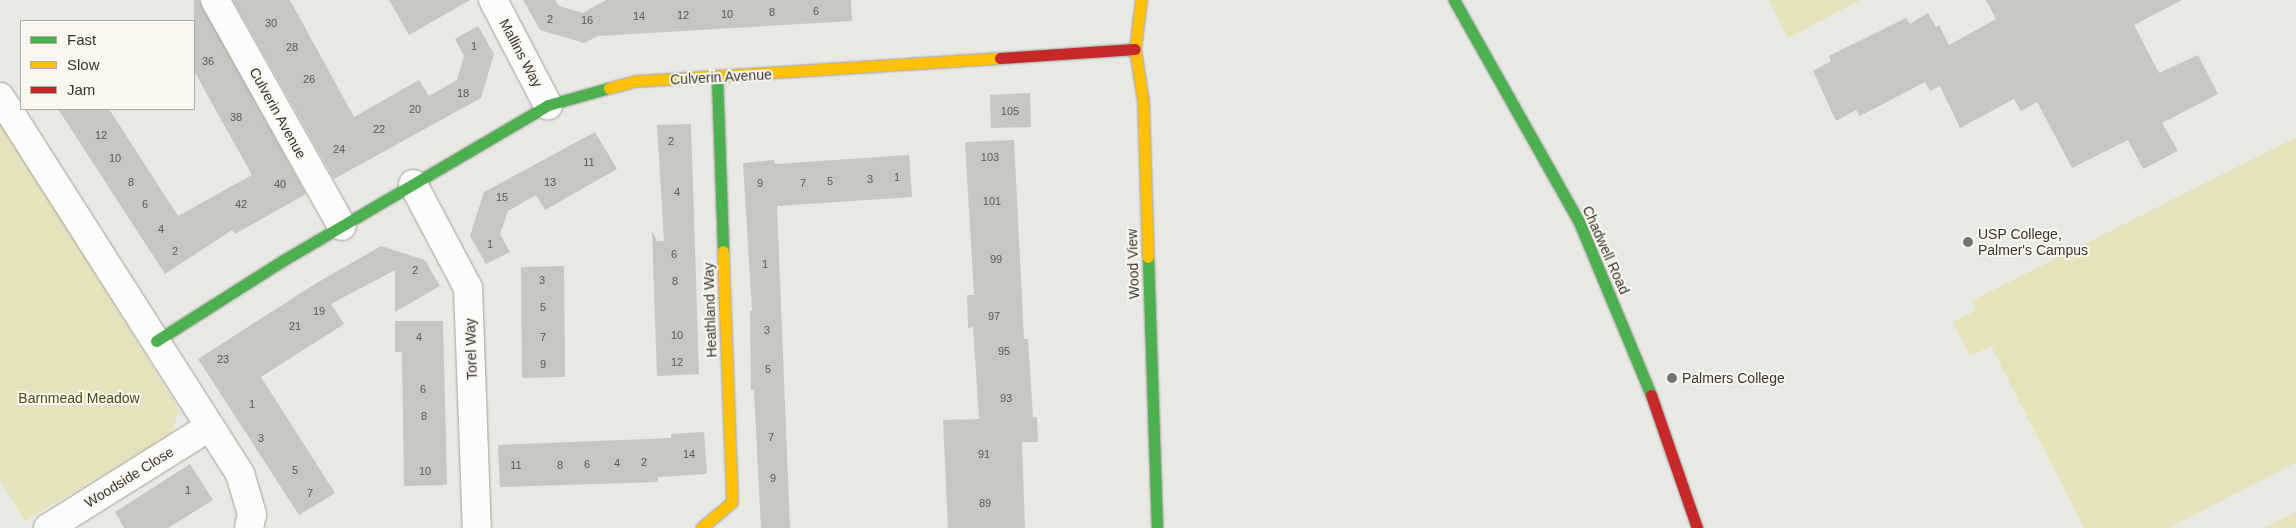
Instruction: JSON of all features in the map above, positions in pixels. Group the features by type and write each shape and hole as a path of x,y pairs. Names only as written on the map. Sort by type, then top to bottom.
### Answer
{"street":[{"name":"Culverin Avenue","path":"215,0 342,226"},
{"name":"Mallins Way","path":"493,0 548,106"},
{"name":"Wood View","path":"1141,0 1135,49 1143,101 1157,528"},
{"name":"Chadwell Road","path":"1454,0 1579,222 1652,396 1697,528"},
{"name":"Culverin Avenue","path":"156,341 342,226 548,106 636,82 1135,49"},
{"name":"Heathland Way","path":"701,528 732,502 717,78"},
{"path":"0,98 240,474 252,514 249,528"},
{"name":"Torel Way","path":"413,184 468,288 477,528"},
{"name":"Woodside Close","path":"48,528 209,426"}],"green space":[{"path":"1769,0 1861,0 1788,38"},
{"name":"Barnmead Meadow","path":"0,119 179,409 172,434 25,521 0,481"},
{"path":"2296,137 2296,463 2168,528 2084,528 1991,346 1970,356 1952,322 1977,310 1972,301"},
{"path":"2296,512 2296,528 2262,528"}],"building":[{"path":"194,0 199,0 306,194 235,234 232,230 165,274 59,110 110,110 178,216 252,175 195,73"},
{"path":"233,0 290,0 354,117 419,80 429,96 457,80 464,56 455,39 478,26 494,54 481,98 334,179"},
{"path":"389,0 470,0 409,35"},
{"path":"523,0 555,0 559,6 583,13 606,0 851,0 852,21 598,36 584,43 540,30"},
{"path":"1986,0 2182,0 2134,25 2159,73 2198,55 2218,94 2162,123 2178,151 2143,169 2128,140 2072,168 2037,102 2021,111 2014,99 1960,128 1940,86 1930,91 1925,82 1860,116 1856,110 1836,121 1813,71 1831,61 1829,56 1906,18 1910,24 1928,13 1936,27 1939,25 1949,45 1996,19"},
{"path":"1030,93 1031,127 991,128 990,95"},
{"path":"691,124 699,374 657,376 652,231 657,241 664,241 657,125"},
{"path":"595,132 617,169 545,210 536,195 508,211 500,234 510,252 486,264 470,236 484,192"},
{"path":"1014,140 1024,339 1028,339 1033,417 1037,417 1038,442 1022,442 1025,528 948,528 943,420 979,419 973,327 968,328 967,295 974,295 965,142"},
{"path":"909,155 912,197 777,206 790,528 761,528 754,390 751,390 750,311 752,311 743,163 774,160 775,164"},
{"path":"381,246 425,260 440,286 395,312 395,270 331,304 344,324 261,377 335,493 299,515 198,359 315,284"},
{"path":"564,266 565,377 522,378 521,267"},
{"path":"395,321 443,321 447,485 404,486 402,352 395,352"},
{"path":"704,432 707,474 658,477 658,482 500,487 498,445 671,438 671,434"},
{"path":"190,464 213,500 168,528 124,528 115,512"}],"traffic: fast":[{"path":"1454,0 1579,222 1651,395"},
{"path":"717,77 723,251"},
{"path":"156,341 282,261 548,105 609,88"},
{"path":"1148,257 1157,528"}],"traffic: slow":[{"path":"1141,0 1135,49 1143,101 1148,257"},
{"path":"609,88 636,81 1000,58"},
{"path":"701,528 732,502 723,251"}],"traffic: jam":[{"path":"1000,58 1135,49"},
{"path":"1651,395 1697,528"}],"place":[{"name":"USP College, Palmer's Campus","path":"1968,242"},
{"name":"Palmers College","path":"1672,378"}]}
